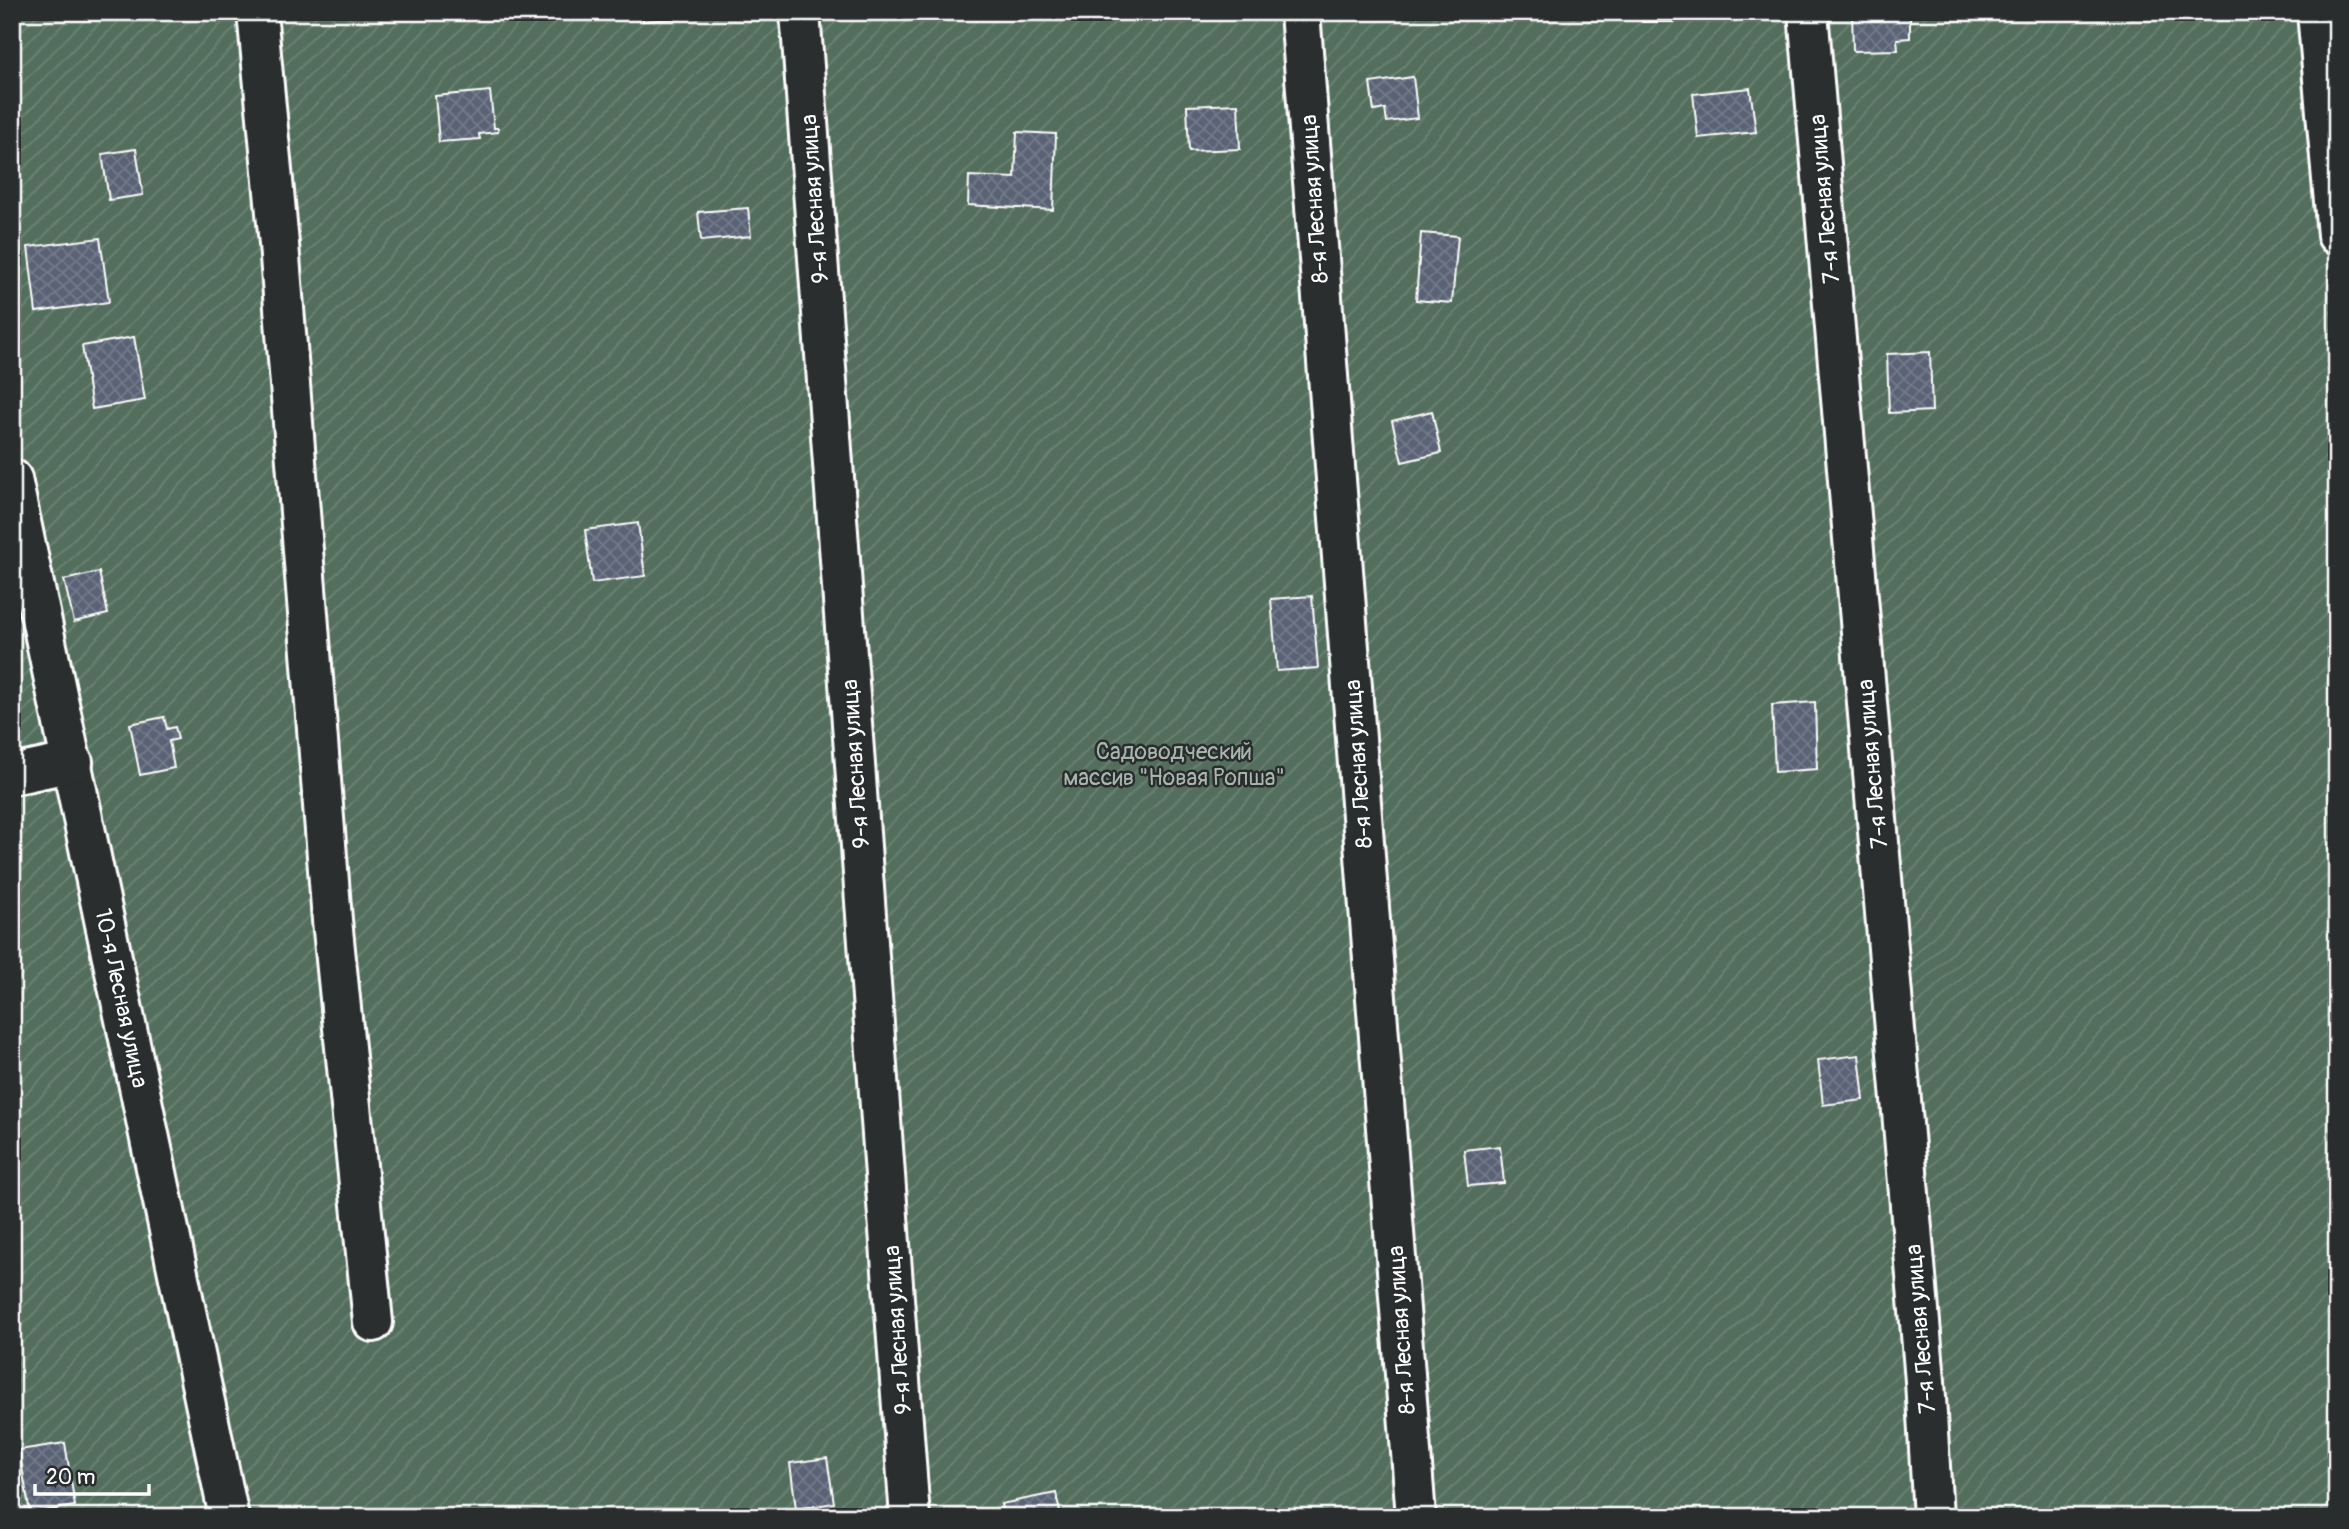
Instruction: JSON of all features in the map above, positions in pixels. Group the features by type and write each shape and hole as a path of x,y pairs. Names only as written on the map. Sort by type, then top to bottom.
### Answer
{"street":[{"path":"257,12 279,244 332,920 373,1322"},
{"name":"9-я Лесная улица","path":"800,12 910,1517"},
{"name":"8-я Лесная улица","path":"1300,12 1416,1517"},
{"name":"7-я Лесная улица","path":"1808,12 1923,1367 1933,1517"},
{"path":"2317,12 2337,235"},
{"name":"10-я Лесная улица","path":"12,479 229,1517"},
{"path":"12,775 73,762"}],"green space":[{"name":"Садоводческий массив \"Новая Ропша\"","path":"12,12 2337,12 2337,1517 12,1517"}],"building":[{"path":"643,12 688,12 689,18 643,21"},
{"path":"1642,12 1674,12 1674,22 1642,22"},
{"path":"1852,12 1910,12 1910,38 1897,39 1898,50 1853,51"},
{"path":"1413,77 1418,118 1387,122 1385,109 1374,111 1370,83"},
{"path":"1750,88 1756,132 1698,138 1693,94"},
{"path":"490,91 494,128 498,128 498,132 479,134 480,139 439,142 435,96"},
{"path":"1238,104 1240,149 1189,151 1187,106"},
{"path":"1017,132 1056,134 1053,210 968,205 969,176 1015,178"},
{"path":"136,149 143,195 109,200 102,154"},
{"path":"748,208 751,236 701,241 698,212"},
{"path":"1421,233 1458,236 1452,303 1416,300"},
{"path":"100,238 109,302 36,312 28,247"},
{"path":"134,337 145,400 92,409 82,346"},
{"path":"1930,352 1932,411 1889,413 1887,354"},
{"path":"1432,411 1441,453 1402,462 1392,421"},
{"path":"638,523 645,576 592,583 585,530"},
{"path":"99,572 108,614 74,622 64,580"},
{"path":"1312,596 1318,668 1277,671 1271,599"},
{"path":"1815,702 1817,769 1775,772 1772,705"},
{"path":"164,717 167,729 175,727 178,739 169,741 174,768 140,775 130,724"},
{"path":"1859,1055 1864,1100 1823,1105 1818,1060"},
{"path":"1500,1146 1504,1183 1468,1186 1464,1150"},
{"path":"65,1443 75,1506 30,1513 19,1450"},
{"path":"827,1458 834,1503 796,1509 790,1463"},
{"path":"1056,1493 1061,1517 1003,1517 1001,1504"}]}
